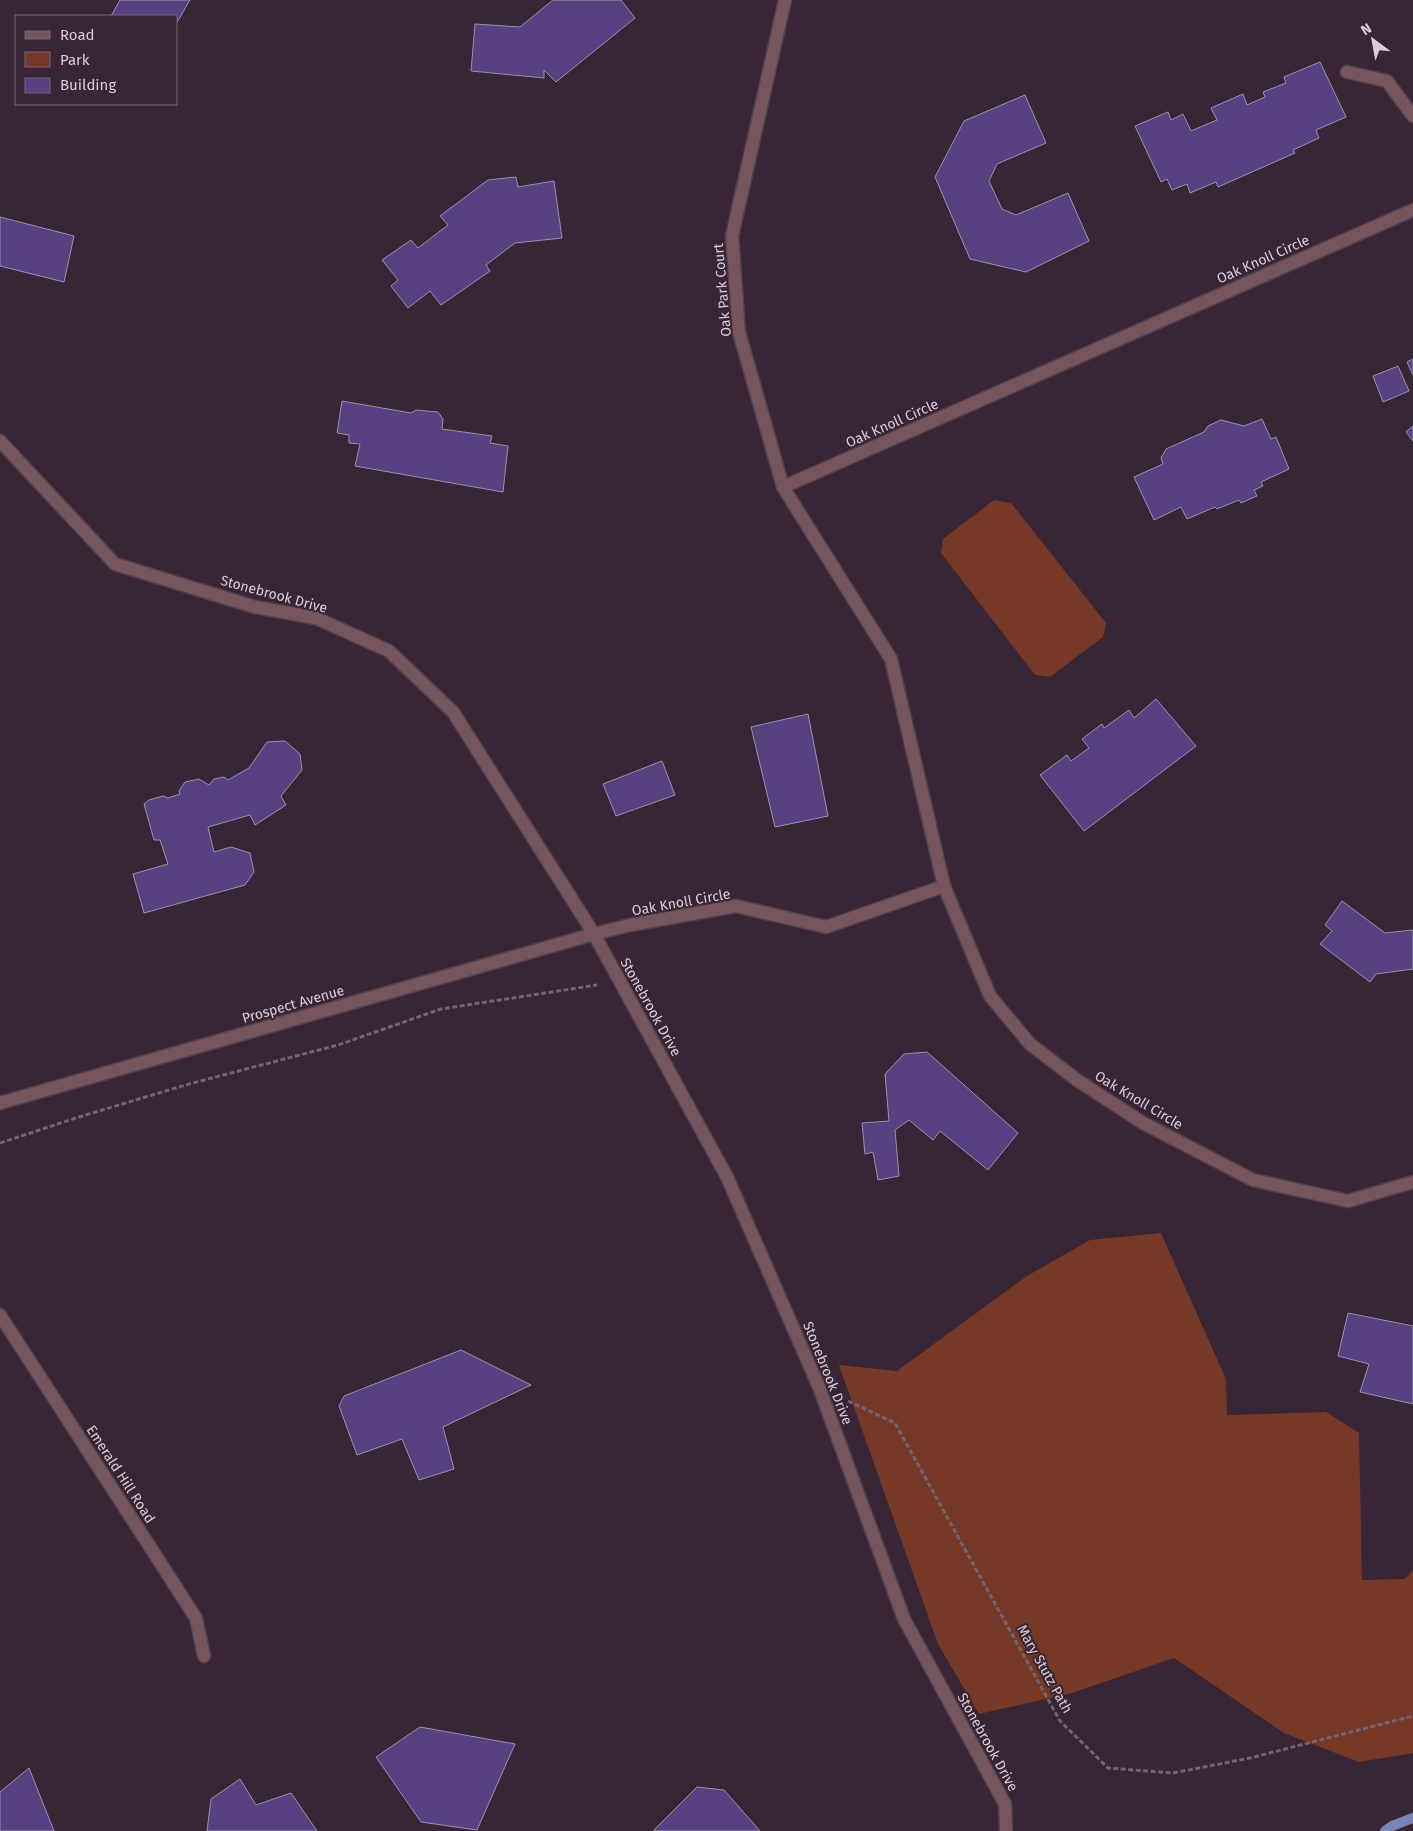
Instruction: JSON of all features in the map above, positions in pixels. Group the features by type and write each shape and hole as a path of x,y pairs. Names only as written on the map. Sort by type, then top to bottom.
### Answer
{"street":[{"name":"Oak Park Court","path":"783,487 739,332 732,236 784,0"},
{"path":"1347,72 1387,82 1413,116"},
{"name":"Oak Knoll Circle","path":"1413,210 783,487 891,659 944,886 990,996 1030,1044 1077,1080 1143,1123 1253,1180 1348,1201 1413,1182"},
{"name":"Stonebrook Drive","path":"0,441 115,564 255,607 316,618 389,651 453,712 594,934 726,1177 819,1387 904,1620 1005,1804 1006,1831"},
{"name":"Oak Knoll Circle","path":"594,934 630,925 736,906 826,927 944,886"},
{"name":"Prospect Avenue","path":"0,1102 594,934"},
{"name":"Emerald Hill Road","path":"0,1315 196,1618 204,1656"}],"path":[{"path":"0,1143 79,1116 189,1084 338,1045 441,1009 620,982"},
{"name":"Mary Stutz Path","path":"819,1387 895,1424 1060,1721 1108,1768 1173,1773 1250,1758 1413,1716"}],"green space":[{"path":"994,500 1011,503 1106,623 1103,637 1050,677 1035,675 941,553 943,539"},
{"path":"1161,1233 1226,1379 1227,1415 1326,1412 1359,1433 1362,1580 1405,1579 1413,1570 1413,1753 1359,1762 1284,1733 1174,1658 1072,1693 979,1714 938,1644 839,1365 897,1371 1027,1276 1090,1240"}],"building":[{"path":"120,0 190,0 178,21 178,15 112,15"},
{"path":"553,0 621,0 635,18 556,82 544,70 544,78 471,71 475,24 520,27"},
{"path":"1320,62 1346,117 1316,130 1319,138 1293,150 1295,153 1218,187 1216,182 1190,193 1187,184 1172,190 1167,179 1161,182 1135,126 1168,112 1171,120 1183,114 1191,131 1217,120 1211,108 1243,94 1247,105 1265,97 1263,92 1286,83 1284,77"},
{"path":"1025,95 1046,143 997,164 989,181 1002,209 1016,215 1068,193 1089,241 1026,272 970,259 935,177 964,121"},
{"path":"516,177 518,187 554,181 562,238 515,243 486,265 490,271 441,305 430,291 408,308 391,286 398,280 382,260 411,240 418,248 448,225 440,216 488,180"},
{"path":"0,217 74,236 64,282 0,266"},
{"path":"1413,359 1413,375 1407,362"},
{"path":"1398,366 1409,391 1383,402 1373,376"},
{"path":"342,401 411,413 416,410 438,412 443,419 442,429 492,436 490,443 508,446 503,492 355,466 360,444 349,443 349,435 337,433"},
{"path":"1262,419 1271,439 1276,437 1289,469 1261,482 1263,486 1254,490 1257,496 1241,503 1239,500 1217,509 1215,507 1187,519 1181,507 1154,520 1134,477 1163,464 1161,458 1166,449 1204,432 1208,426 1221,420 1244,426"},
{"path":"1413,426 1413,441 1406,432"},
{"path":"1156,699 1196,746 1084,831 1040,775 1067,755 1071,761 1089,748 1082,739 1102,724 1104,728 1129,710 1134,718"},
{"path":"808,714 828,816 775,827 751,727"},
{"path":"285,741 300,754 302,770 281,796 286,805 255,825 250,815 208,827 214,852 231,847 250,853 254,872 245,885 144,913 133,874 168,864 160,840 154,840 144,804 149,800 163,796 168,798 180,794 179,791 185,782 199,779 209,785 214,779 224,777 228,780 249,768 267,742"},
{"path":"662,761 675,795 616,816 603,784"},
{"path":"1342,901 1385,933 1413,930 1413,969 1376,974 1370,982 1320,944 1332,931 1325,925"},
{"path":"927,1052 1018,1133 988,1170 940,1131 933,1140 909,1120 895,1130 899,1176 878,1180 873,1152 865,1154 862,1123 889,1121 885,1074 904,1054"},
{"path":"1348,1313 1413,1326 1413,1404 1360,1392 1369,1364 1338,1356"},
{"path":"461,1350 531,1385 443,1427 454,1469 419,1480 402,1439 357,1455 339,1406 344,1396"},
{"path":"420,1727 515,1744 477,1830 421,1822 376,1757"},
{"path":"29,1768 54,1831 0,1831 0,1792"},
{"path":"240,1779 256,1805 291,1793 317,1831 207,1831 211,1799"},
{"path":"697,1787 724,1790 760,1831 653,1831"}],"waterway":[{"path":"1385,1831 1392,1826 1413,1818"}]}
